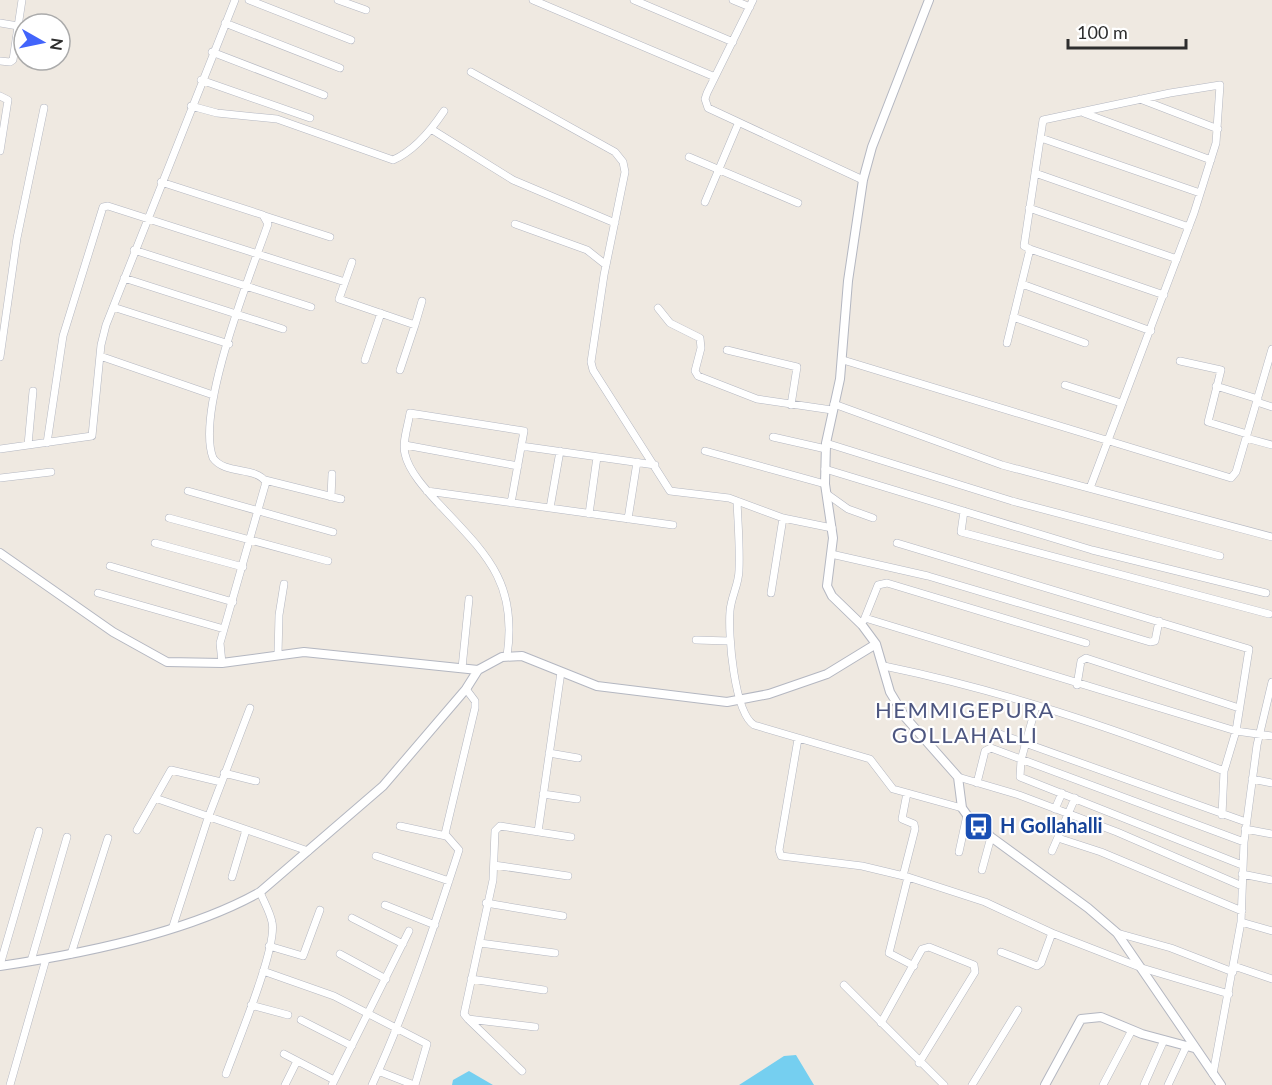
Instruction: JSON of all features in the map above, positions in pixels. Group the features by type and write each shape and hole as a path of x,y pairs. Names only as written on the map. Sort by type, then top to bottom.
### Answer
{"street":[{"path":"0,449 92,436 100,356 113,307 212,52 235,0"},
{"path":"249,0 351,40"},
{"path":"338,0 366,10"},
{"path":"533,0 715,77"},
{"path":"634,0 733,42"},
{"path":"733,0 751,4 705,99 706,104 713,112 863,180"},
{"path":"929,0 872,147 863,180 848,281 843,360 826,446 825,484 832,528 831,554 826,581 829,592 864,621 876,644 891,692 905,717 958,777 965,812 959,852"},
{"path":"225,23 340,68"},
{"path":"212,52 324,95"},
{"path":"471,72 619,157 625,172 591,353 593,370 672,492 692,492 737,501 783,518 832,528"},
{"path":"201,80 310,118"},
{"path":"1090,488 1121,403 1151,331 1189,227 1211,160 1218,129 1220,85 1043,120 1023,246 1164,295"},
{"path":"0,96 8,100 0,151"},
{"path":"1140,99 1218,129"},
{"path":"191,106 217,113 277,119 393,160 401,157 431,129 444,111"},
{"path":"0,357 17,238 44,108"},
{"path":"1082,112 1211,160"},
{"path":"705,202 738,124"},
{"path":"431,129 513,180 615,223"},
{"path":"1041,138 1200,193"},
{"path":"690,157 798,203"},
{"path":"1035,173 1189,227"},
{"path":"161,182 330,237"},
{"path":"47,443 62,344 100,209 108,206 257,256 345,282"},
{"path":"1029,208 1177,259"},
{"path":"263,215 268,224 213,394 210,426 213,458 221,466 265,480 341,499"},
{"path":"515,224 586,250 606,265"},
{"path":"1006,343 1030,249"},
{"path":"134,250 311,307"},
{"path":"352,262 339,299 415,324"},
{"path":"124,278 283,329"},
{"path":"1022,284 1151,331"},
{"path":"400,370 422,301"},
{"path":"113,307 228,344"},
{"path":"658,308 670,323 700,338 701,345 695,371 698,376 757,399 791,405 833,407 1002,465 1272,537"},
{"path":"365,360 381,313"},
{"path":"1013,317 1085,343"},
{"path":"843,360 1231,478 1236,472 1270,364 1272,349"},
{"path":"727,350 797,367 791,405"},
{"path":"100,356 213,394"},
{"path":"1180,361 1221,370 1208,422 1272,445"},
{"path":"1065,385 1121,403"},
{"path":"1216,386 1272,407"},
{"path":"28,445 33,391"},
{"path":"507,656 511,626 510,609 502,584 467,534 427,491 407,461 405,445 410,413 524,431 511,503"},
{"path":"773,436 826,446 1024,504 1220,556"},
{"path":"405,445 518,466"},
{"path":"521,446 655,465"},
{"path":"550,508 560,451"},
{"path":"705,451 825,484"},
{"path":"590,514 597,457"},
{"path":"628,519 637,462"},
{"path":"825,469 1092,550 1266,593"},
{"path":"0,478 51,472"},
{"path":"331,496 332,474"},
{"path":"222,663 220,643 251,541 265,480"},
{"path":"188,491 333,532"},
{"path":"427,491 673,525"},
{"path":"827,494 848,509 873,518"},
{"path":"737,501 739,571 730,608 729,641 741,701 751,724 872,760 891,787 965,812 991,837 1088,908 1117,933 1142,968 1190,1047 1216,1081"},
{"path":"964,511 961,532 1269,614"},
{"path":"169,518 328,561"},
{"path":"771,593 783,518"},
{"path":"155,543 243,567"},
{"path":"897,543 1250,649 1236,731 1224,771 1222,815"},
{"path":"0,553 113,632 163,660 173,663 222,663 278,654 328,653 478,670"},
{"path":"831,554 928,576 1150,642 1155,641 1159,621"},
{"path":"110,566 233,602"},
{"path":"864,621 878,585 887,583 1086,644"},
{"path":"278,654 279,615 284,584"},
{"path":"98,593 224,630"},
{"path":"462,668 470,599"},
{"path":"864,621 1236,731 1272,736"},
{"path":"696,640 729,641"},
{"path":"39,831 0,965 71,954 173,926 230,908 260,892 383,786 466,688 478,670 507,656 522,656 597,686 713,702 741,701 827,674 876,644"},
{"path":"1077,685 1081,661 1086,658 1239,708"},
{"path":"884,666 954,681 1120,730 1224,771"},
{"path":"538,832 561,672"},
{"path":"1216,1081 1241,922 1242,865 1252,779 1259,734 1271,686"},
{"path":"446,836 475,708 474,701 466,688"},
{"path":"1036,706 1021,760 1020,777 1242,865"},
{"path":"173,926 208,818 250,708"},
{"path":"994,732 1272,834"},
{"path":"798,739 780,855 862,866 906,876 985,902 1053,933 1142,968 1229,994"},
{"path":"977,783 985,751 989,747 1244,842"},
{"path":"549,753 578,758"},
{"path":"137,830 173,769 221,782"},
{"path":"224,773 256,781"},
{"path":"958,777 1124,835 1242,886"},
{"path":"1252,779 1272,783"},
{"path":"907,793 902,819 914,824 915,829 890,953 914,966"},
{"path":"1055,809 1062,793"},
{"path":"543,794 577,799"},
{"path":"155,798 308,851"},
{"path":"1052,850 1075,798"},
{"path":"372,1085 397,1030 435,925 459,848 446,836 400,826"},
{"path":"522,1071 468,1019 464,1010 480,943 494,865 496,828 571,837"},
{"path":"232,877 246,830"},
{"path":"31,962 67,837"},
{"path":"982,870 991,837"},
{"path":"71,954 108,838"},
{"path":"1058,838 1101,852 1242,911"},
{"path":"376,856 449,881"},
{"path":"494,865 568,876"},
{"path":"1242,874 1272,880"},
{"path":"226,1074 263,971 269,946 272,922 260,892"},
{"path":"486,903 563,916"},
{"path":"385,905 435,925"},
{"path":"269,946 303,956 320,910"},
{"path":"352,918 403,944"},
{"path":"1241,922 1272,931"},
{"path":"284,1054 333,1082 369,1015 409,931"},
{"path":"1001,952 1037,966 1041,963 1053,933"},
{"path":"1117,933 1272,979"},
{"path":"480,943 555,953"},
{"path":"881,1023 922,949 928,947 976,968 920,1063"},
{"path":"340,954 386,979"},
{"path":"9,1085 46,959"},
{"path":"263,971 328,993 428,1046 414,1085 378,1071"},
{"path":"471,979 544,990"},
{"path":"844,985 944,1085"},
{"path":"251,1005 288,1015"},
{"path":"972,1085 1018,1010"},
{"path":"1045,1085 1081,1019 1101,1017 1132,1030 1190,1047"},
{"path":"468,1019 535,1028"},
{"path":"301,1020 352,1046"},
{"path":"1103,1085 1132,1030"},
{"path":"1144,1085 1164,1040"},
{"path":"1168,1085 1190,1047"},
{"path":"285,1085 297,1060"}],"water":[{"path":"796,1055 814,1085 739,1085 784,1056"},
{"path":"469,1071 493,1085 452,1085 453,1080"}],"place":[{"name":"H Gollahalli","path":"979,826"}],"district":[{"name":"HEMMIGEPURA GOLLAHALLI","path":"965,722"}]}
